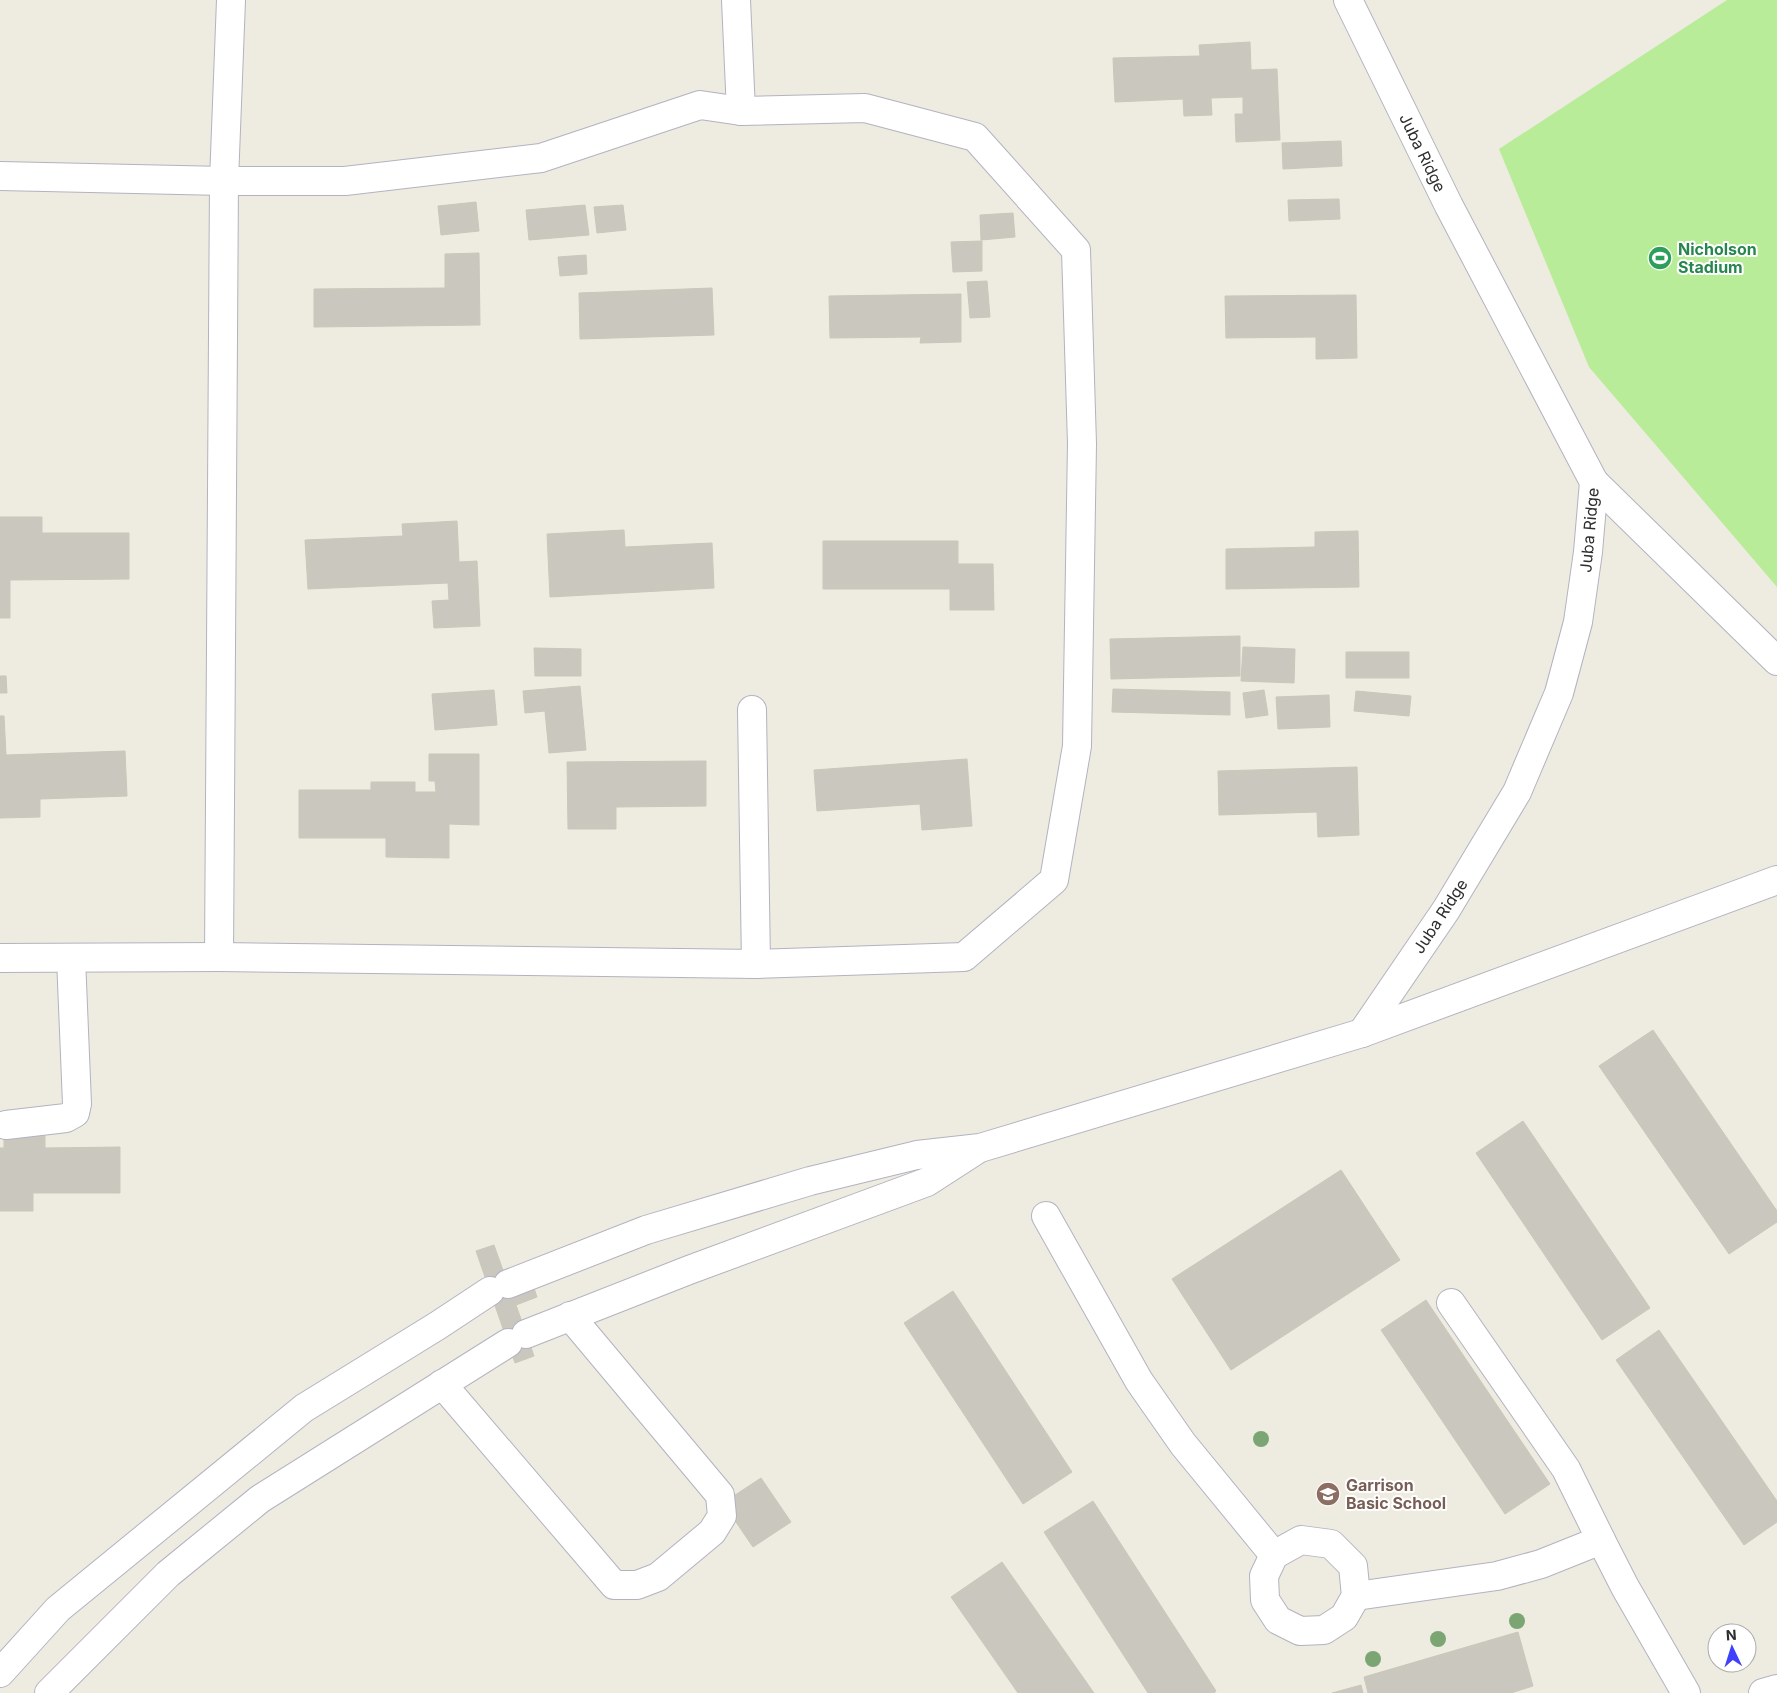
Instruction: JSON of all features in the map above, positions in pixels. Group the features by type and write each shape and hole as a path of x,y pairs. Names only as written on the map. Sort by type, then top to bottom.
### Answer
{"street":[{"path":"219,957 224,180 231,0"},
{"path":"736,0 741,111"},
{"name":"Juba Ridge","path":"1348,0 1449,206 1594,482 1588,552 1578,622 1559,693 1517,792 1446,910 1362,1032"},
{"path":"0,176 345,181 541,158 700,106 741,111 865,108 975,137 1076,250 1082,444 1077,746 1054,880 964,957 756,964 219,957 0,958"},
{"path":"1594,482 1777,661"},
{"path":"752,710 756,964"},
{"path":"0,1673 58,1609 304,1408 499,1287 646,1230 810,1180 918,1155 980,1148 1362,1032 1777,880"},
{"path":"6,1124 66,1118 75,1113 77,1104 71,958"},
{"path":"49,1693 168,1574 260,1499 517,1338 689,1270 927,1182 980,1148"},
{"path":"1046,1216 1139,1381 1183,1444 1274,1555"},
{"path":"1451,1303 1566,1470 1625,1587 1686,1693"},
{"path":"442,1384 614,1585 637,1585 658,1577 712,1532 722,1516 720,1495 570,1316"},
{"path":"1301,1540 1331,1544 1353,1566 1356,1596 1344,1617 1324,1630 1300,1631 1278,1620 1265,1600 1264,1576 1274,1555 1301,1540"},
{"path":"1356,1596 1497,1576 1541,1564 1601,1540"},
{"path":"1763,1693 1777,1689"}],"green space":[{"name":"Nicholson Stadium","path":"1727,0 1777,0 1777,587 1589,367 1499,149"}],"building":[{"path":"1250,42 1251,70 1277,69 1280,140 1236,142 1235,114 1243,114 1243,97 1211,98 1212,115 1184,116 1183,99 1115,102 1113,58 1200,56 1199,45"},
{"path":"1341,141 1342,166 1283,169 1282,143"},
{"path":"1339,199 1340,219 1289,221 1288,200"},
{"path":"476,202 479,231 441,235 438,206"},
{"path":"585,205 589,235 529,240 526,210"},
{"path":"623,205 626,230 597,233 594,207"},
{"path":"1013,213 1015,237 981,240 980,215"},
{"path":"982,241 982,271 953,272 951,242"},
{"path":"479,253 480,325 314,327 314,289 445,288 445,254"},
{"path":"586,255 587,274 560,276 558,257"},
{"path":"987,281 990,317 970,318 967,282"},
{"path":"712,288 714,335 580,339 579,293"},
{"path":"961,294 961,342 920,343 921,337 830,338 829,296"},
{"path":"1356,295 1357,358 1316,359 1316,337 1226,338 1225,296"},
{"path":"0,517 42,517 42,533 129,533 129,579 10,580 10,618 0,618"},
{"path":"457,521 459,562 477,561 480,626 434,628 432,601 449,600 448,583 308,589 305,540 403,536 402,524"},
{"path":"624,530 625,547 712,543 714,588 550,597 547,534"},
{"path":"1358,531 1359,587 1226,589 1226,549 1315,547 1315,532"},
{"path":"823,541 958,541 958,564 993,564 994,610 950,610 950,589 823,589"},
{"path":"1240,636 1240,676 1111,679 1110,639"},
{"path":"1243,647 1295,649 1294,683 1241,681"},
{"path":"534,648 581,649 581,676 535,676"},
{"path":"1346,652 1409,652 1409,678 1346,678"},
{"path":"0,676 6,676 7,693 0,693"},
{"path":"580,686 586,750 549,753 545,711 525,713 523,691"},
{"path":"1113,689 1230,692 1230,715 1112,712"},
{"path":"494,690 497,725 435,730 432,694"},
{"path":"1264,690 1268,715 1246,718 1243,693"},
{"path":"1356,691 1411,696 1409,716 1354,711"},
{"path":"1329,695 1330,727 1278,729 1276,697"},
{"path":"0,716 4,716 6,755 125,751 127,796 40,799 40,817 0,818"},
{"path":"429,754 479,754 479,825 449,824 449,858 386,857 386,838 299,838 299,790 371,790 371,782 415,782 415,792 436,792 435,781 429,781"},
{"path":"967,759 972,826 922,830 920,804 817,811 814,770"},
{"path":"706,761 706,806 616,807 616,829 568,829 567,762"},
{"path":"1357,767 1359,835 1318,837 1317,812 1219,815 1218,771"},
{"path":"1653,1030 1777,1211 1777,1222 1729,1254 1599,1066"},
{"path":"1523,1121 1650,1308 1602,1340 1476,1153"},
{"path":"45,1136 45,1148 120,1147 120,1193 33,1193 33,1211 0,1211 0,1148 4,1148 4,1137"},
{"path":"1341,1170 1400,1260 1231,1370 1172,1279"},
{"path":"494,1245 511,1293 533,1285 537,1297 516,1305 534,1356 515,1363 476,1251"},
{"path":"953,1291 1072,1472 1023,1504 904,1323"},
{"path":"1426,1300 1550,1484 1505,1514 1381,1330"},
{"path":"1659,1330 1777,1501 1777,1522 1744,1545 1616,1360"},
{"path":"761,1478 791,1522 753,1547 723,1503"},
{"path":"1093,1501 1216,1691 1214,1693 1148,1693 1044,1532"},
{"path":"1002,1562 1094,1693 1018,1693 951,1597"},
{"path":"1518,1632 1533,1686 1511,1693 1368,1693 1364,1677"},
{"path":"1361,1685 1363,1693 1332,1693"}],"place":[{"name":"Nicholson Stadium","path":"1660,258"},
{"name":"Garrison Basic School","path":"1328,1494"}]}
